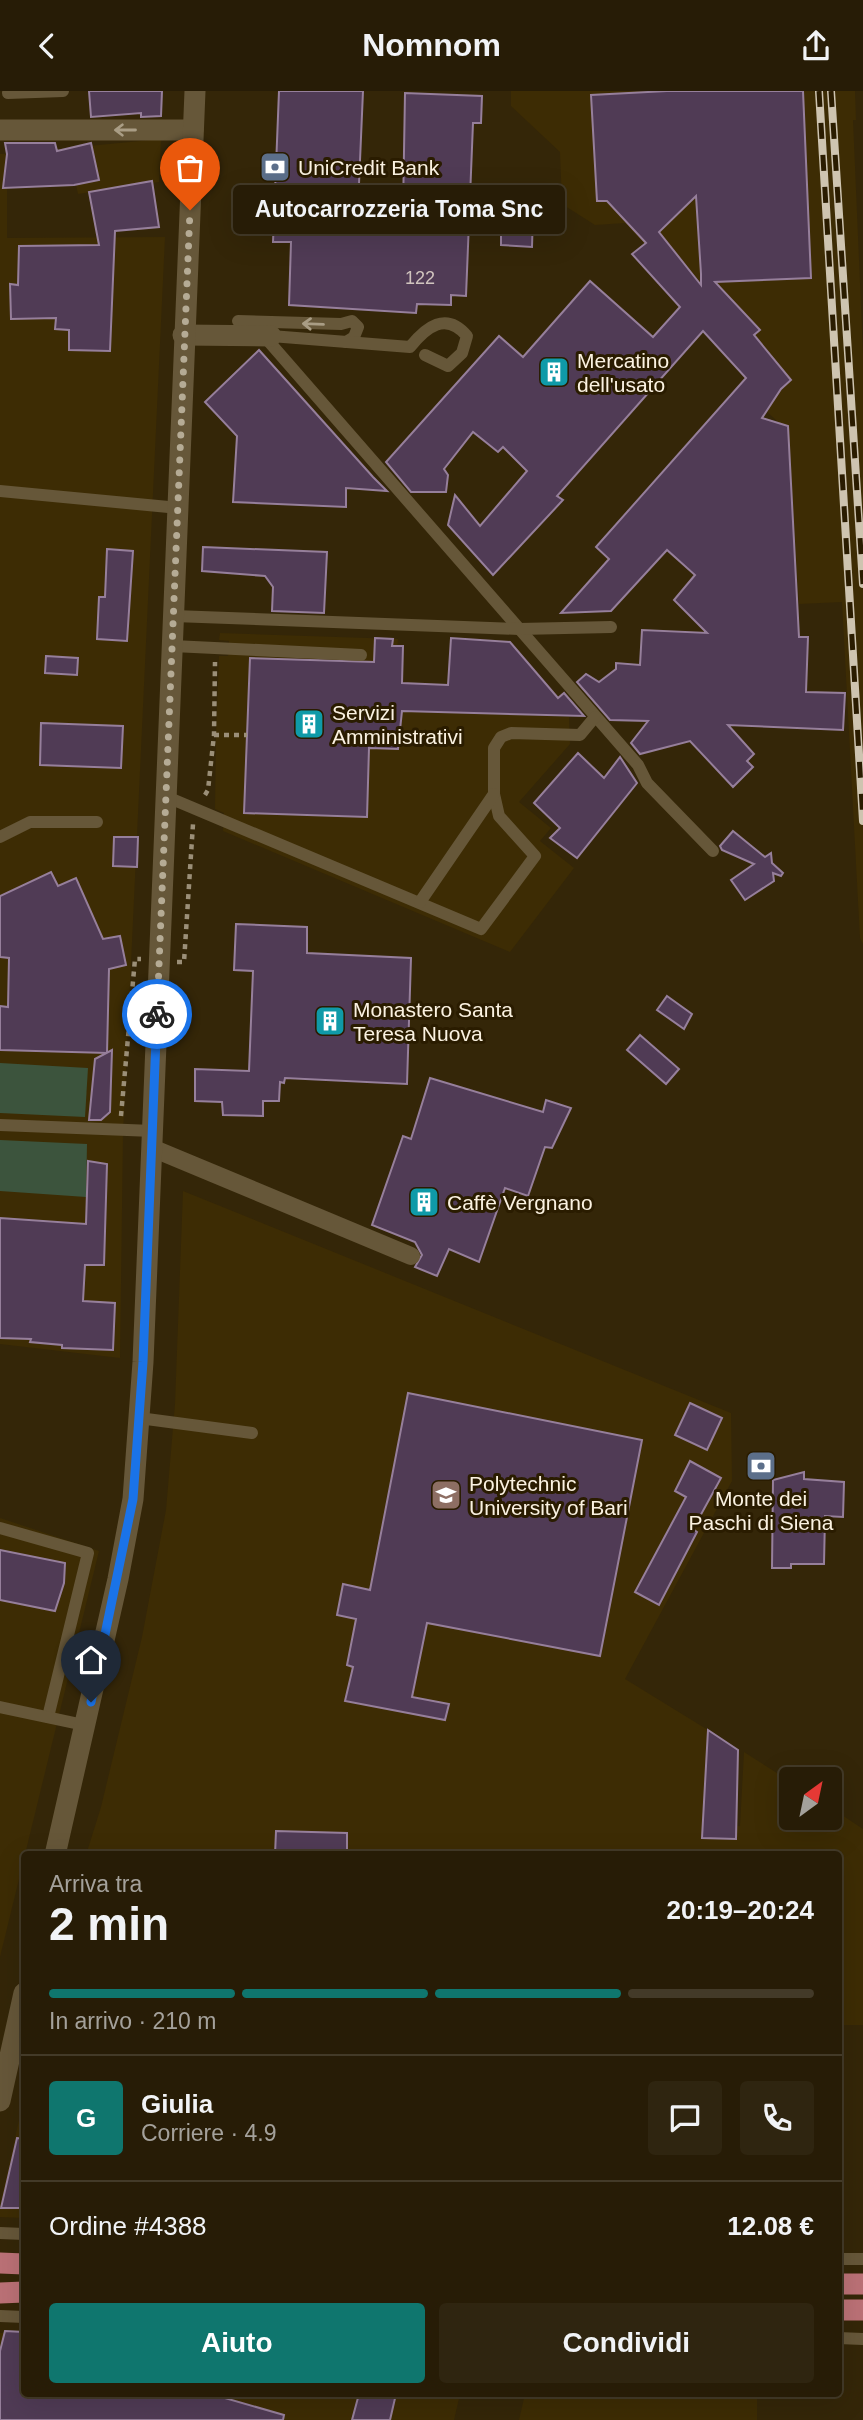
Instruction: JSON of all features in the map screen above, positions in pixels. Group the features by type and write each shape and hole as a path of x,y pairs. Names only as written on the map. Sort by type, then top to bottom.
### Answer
{"main road":[{"path":"56,1851 118,1579 133,1499 153,1139 179,508 183,335 195,91"},
{"path":"0,130 193,130"},
{"path":"183,335 267,336"},
{"path":"0,2101 20,2034"},
{"path":"0,2263 21,2264"},
{"path":"842,2284 863,2284"},
{"path":"0,2293 21,2292"},
{"path":"842,2309 863,2310"}],"street":[{"path":"153,1139 411,1256"}],"lane":[{"path":"8,93 63,91"},
{"path":"238,321 341,324 352,321 358,327 357,331 346,342"},
{"path":"267,336 410,347 424,330 442,322 453,324 467,336 462,353 448,366 425,355"},
{"path":"267,336 638,765 647,783 713,851"},
{"path":"0,495 179,508"},
{"path":"174,616 519,629 611,627"},
{"path":"173,646 362,655"},
{"path":"167,797 481,929 536,856 499,816 495,794 494,748 501,737 511,733 580,735 596,717"},
{"path":"420,902 495,794"},
{"path":"0,837 30,823 97,822"},
{"path":"0,1125 153,1139"},
{"path":"139,1418 252,1433"},
{"path":"0,1528 88,1553 48,1717"},
{"path":"0,1707 84,1725"},
{"path":"0,2233 21,2234"},
{"path":"842,2259 863,2259"},
{"path":"0,2316 21,2317"},
{"path":"842,2338 863,2339"}],"path":[{"path":"214,735 247,735"}],"shaded area":[{"path":"511,91 855,91 856,120 853,120 863,353 863,944 860,938 842,602 799,604 788,431 754,400 771,381 625,223 595,225 562,204 560,152 511,106"},
{"path":"161,139 159,182 78,194 68,148"},
{"path":"0,154 7,154 7,238 165,237 123,1134 120,1358 0,1344"},
{"path":"220,633 398,639 392,710 569,717 570,744 519,802 551,828 540,841 574,868 510,952 223,831 224,813 215,809 216,735 219,656 228,656 229,641 219,640"},
{"name":"Polytechnic University of Bari","path":"183,1191 731,1413 732,1481 625,1679 708,1730 703,1827 740,1826 744,1752 779,1774 779,1831 842,1831 842,1815 863,1829 863,2025 842,2025 842,1851 87,1851 101,1807 142,1637 166,1510 175,1404"},
{"path":"0,1518 99,1551 26,1851 21,1851 21,1871 0,1957"},
{"path":"21,2111 21,2218 0,2217 0,2205"},
{"path":"0,2333 21,2333 21,2397 459,2397 454,2420 0,2420"},
{"path":"524,2397 757,2397 757,2420 519,2420"}],"green space":[{"path":"0,1063 88,1068 85,1117 0,1113"},
{"path":"0,1140 87,1144 86,1197 0,1191"}],"building":[{"path":"89,91 162,91 161,116 141,117 141,113 91,117"},
{"path":"279,91 363,91 358,207 403,210 405,93 482,96 481,123 473,123 466,296 451,295 451,305 417,304 416,313 289,305 291,242 273,242"},
{"path":"667,91 803,91 811,278 715,282 760,330 754,335 791,380 781,389 762,418 788,426 799,637 808,637 806,692 845,693 843,730 728,725 754,754 747,761 753,767 733,787 690,741 640,754 631,743 648,721 610,720 577,682 586,674 599,682 616,669 616,663 640,665 642,630 707,633 674,600 695,575 667,550 611,611 561,613 609,559 596,547 746,378 703,331 557,496 563,500 493,575 448,525 455,495 480,526 527,471 503,447 498,452 473,432 444,469 448,475 446,492 411,492 386,462 499,336 523,357 590,281 653,337 680,307 632,254 646,243 607,201 597,201 591,95","holes":["696,196 701,285 659,232"]},
{"path":"5,143 55,143 57,151 91,143 99,180 74,185 3,188 7,154"},
{"path":"152,181 159,227 115,231 110,351 69,350 69,330 55,329 56,318 11,319 10,284 18,285 19,246 99,245 89,192"},
{"path":"501,212 533,213 532,247 501,245"},
{"path":"259,350 387,491 346,488 346,507 233,502 237,436 205,402"},
{"path":"203,547 327,552 324,613 272,611 273,587 265,576 202,571"},
{"path":"107,549 133,551 127,641 97,639 99,597 105,597"},
{"name":"Servizi Amministrativi","path":"375,638 393,639 392,646 403,646 402,683 448,685 451,638 510,642 558,698 564,693 584,716 402,711 398,749 369,748 367,817 244,813 250,658 374,662"},
{"path":"46,656 78,658 77,675 45,673"},
{"path":"41,723 123,726 121,768 40,765"},
{"path":"578,753 604,778 620,757 637,783 577,858 550,838 560,828 534,803"},
{"path":"733,831 765,857 771,853 772,863 783,873 781,876 773,873 774,881 745,900 731,880 754,864 722,850 720,846"},
{"path":"114,837 138,837 137,867 113,866"},
{"path":"51,872 58,886 76,878 103,939 120,936 126,965 109,969 107,1053 0,1050 0,1006 8,1007 9,958 0,957 0,896"},
{"name":"Monastero Santa Teresa Nuova","path":"236,924 307,927 307,953 411,958 407,1084 285,1078 284,1083 280,1082 279,1101 263,1101 263,1116 223,1115 222,1102 195,1101 195,1069 249,1071 253,971 234,970"},
{"path":"667,996 692,1014 684,1029 657,1010"},
{"path":"640,1035 679,1069 666,1084 627,1050"},
{"path":"112,1050 110,1112 101,1120 89,1120 95,1059"},
{"path":"430,1078 543,1112 546,1100 571,1108 552,1148 545,1147 528,1196 505,1188 479,1262 449,1249 437,1276 415,1267 422,1255 415,1242 372,1225 403,1136 411,1139"},
{"path":"88,1161 107,1164 104,1265 85,1265 83,1301 115,1303 113,1350 62,1348 62,1345 30,1342 31,1339 0,1338 0,1218 86,1224"},
{"path":"408,1393 642,1440 600,1656 427,1623 412,1697 449,1704 445,1720 345,1701 353,1667 347,1665 356,1619 337,1615 343,1584 370,1590"},
{"path":"690,1403 722,1418 707,1450 675,1435"},
{"path":"690,1461 721,1478 693,1529 697,1532 659,1605 635,1592 686,1497 675,1491"},
{"path":"804,1472 804,1479 844,1482 843,1517 825,1516 824,1564 791,1564 791,1568 772,1568 773,1480"},
{"path":"0,1550 65,1563 64,1583 55,1611 0,1600"},
{"path":"708,1730 738,1750 736,1839 702,1838"},
{"path":"276,1831 347,1833 347,1851 275,1851"},
{"path":"17,2138 21,2139 21,2208 1,2208"},
{"path":"5,2331 21,2332 21,2397 221,2397 284,2415 283,2420 0,2420 0,2351"},
{"path":"358,2397 395,2397 390,2420 352,2420"}],"railway":[{"path":"819,91 863,821"},
{"path":"831,91 863,584"}],"way so far":[{"path":"157,1014 190,210"}],"place":[{"name":"UniCredit Bank","path":"275,167"},
{"name":"Autocarrozzeria Toma Snc","path":"190,210"},
{"name":"Mercatino dell'usato","path":"554,372"},
{"name":"Servizi Amministrativi","path":"309,724"},
{"name":"Monastero Santa Teresa Nuova","path":"330,1021"},
{"name":"Caffè Vergnano","path":"424,1202"},
{"name":"Monte dei Paschi di Siena","path":"761,1466"},
{"name":"Polytechnic University of Bari","path":"446,1495"}],"route":[{"path":"91,1702 133,1499 143,1362 157,1014"}]}
